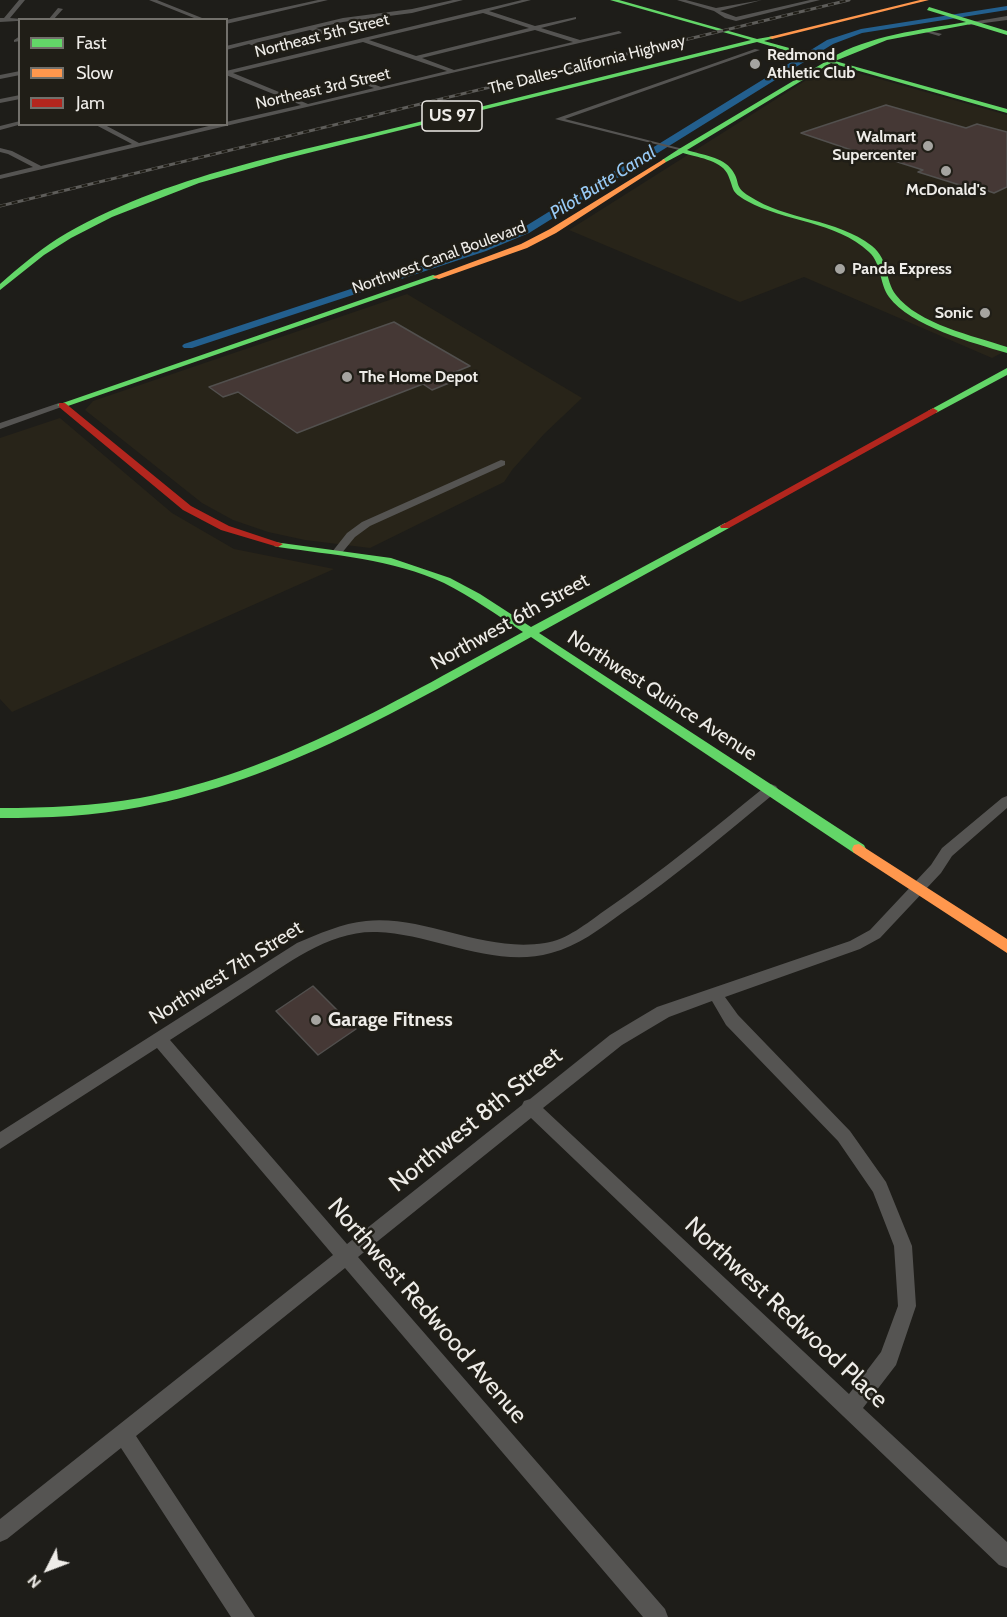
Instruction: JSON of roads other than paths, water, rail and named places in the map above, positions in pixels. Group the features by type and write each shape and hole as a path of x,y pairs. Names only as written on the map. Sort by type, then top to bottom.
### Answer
{"main road":[{"path":"613,0 1007,111"},
{"name":"The Dalles-California Highway","path":"0,273 26,253 59,233 104,210 141,195 219,170 733,40 909,0"},
{"name":"The Dalles-California Highway","path":"0,288 39,256 114,214 190,185 362,139 895,7 934,8 969,23 1007,33"},
{"name":"Northwest Canal Boulevard","path":"62,405 524,246 604,200 678,149 844,53 883,38 969,23"},
{"path":"678,149 714,160 725,166 730,172 731,185 734,189 751,200 860,241 879,256 889,288 901,304 932,321 1007,350"},
{"name":"Northwest 6th Street","path":"0,813 42,813 110,807 155,799 204,786 287,758 358,727 1007,371"},
{"name":"Northwest Quince Avenue","path":"62,405 187,508 209,520 248,536 279,544 387,560 438,577 476,596 648,712 771,789 1007,947"}],"street":[{"path":"3,20 22,0"},
{"path":"152,0 200,18"},
{"path":"228,22 319,0"},
{"path":"228,47 311,28 460,0"},
{"name":"Northeast 5th Street","path":"228,73 528,0"},
{"path":"680,0 716,10 727,17 736,19 817,0"},
{"path":"716,10 759,0"},
{"path":"379,8 395,23"},
{"path":"52,18 60,9"},
{"path":"483,11 581,42"},
{"path":"417,58 574,18"},
{"name":"Northwest Canal Boulevard","path":"969,23 1007,18"},
{"path":"311,28 334,36"},
{"name":"Northwest Canal Boulevard","path":"924,30 939,34"},
{"name":"Northeast 3rd Street","path":"228,124 619,33"},
{"path":"364,40 455,72"},
{"path":"249,42 273,52"},
{"path":"678,149 558,119 757,50"},
{"path":"0,77 18,73"},
{"path":"228,73 308,106"},
{"path":"352,78 381,89"},
{"path":"0,101 18,97"},
{"path":"0,128 18,124"},
{"path":"101,126 139,145"},
{"name":"Northeast 3rd Street","path":"0,177 220,126"},
{"path":"0,150 10,152 40,168"},
{"name":"Northwest Canal Boulevard","path":"0,426 62,405"},
{"path":"337,552 351,535 366,524 501,464"},
{"name":"Northwest 7th Street","path":"0,1141 302,947 335,934 374,926 414,930 464,944 508,951 548,949 581,934 645,891 771,789"},
{"name":"Northwest 8th Street","path":"0,1532 124,1435 530,1106 632,1030 663,1012 855,945 875,934 936,869 947,852 1007,801"},
{"path":"716,995 732,1020 844,1136 880,1188 903,1246 907,1306 889,1358 850,1409"},
{"name":"Northwest Redwood Avenue","path":"159,1039 657,1617"},
{"name":"Northwest Redwood Place","path":"530,1106 1007,1557"},
{"path":"124,1435 244,1617"}],"waterway":[{"name":"Pilot Butte Canal","path":"188,346 482,249 525,231 830,42 861,31 1007,8"}],"railway":[{"path":"0,206 849,0"}],"place":[{"name":"Redmond Athletic Club","path":"755,64"},
{"name":"Walmart Supercenter","path":"928,146"},
{"name":"McDonald's","path":"946,171"},
{"name":"Panda Express","path":"840,269"},
{"name":"Sonic","path":"985,313"},
{"name":"The Home Depot","path":"347,377"},
{"name":"Garage Fitness","path":"316,1020"}]}
